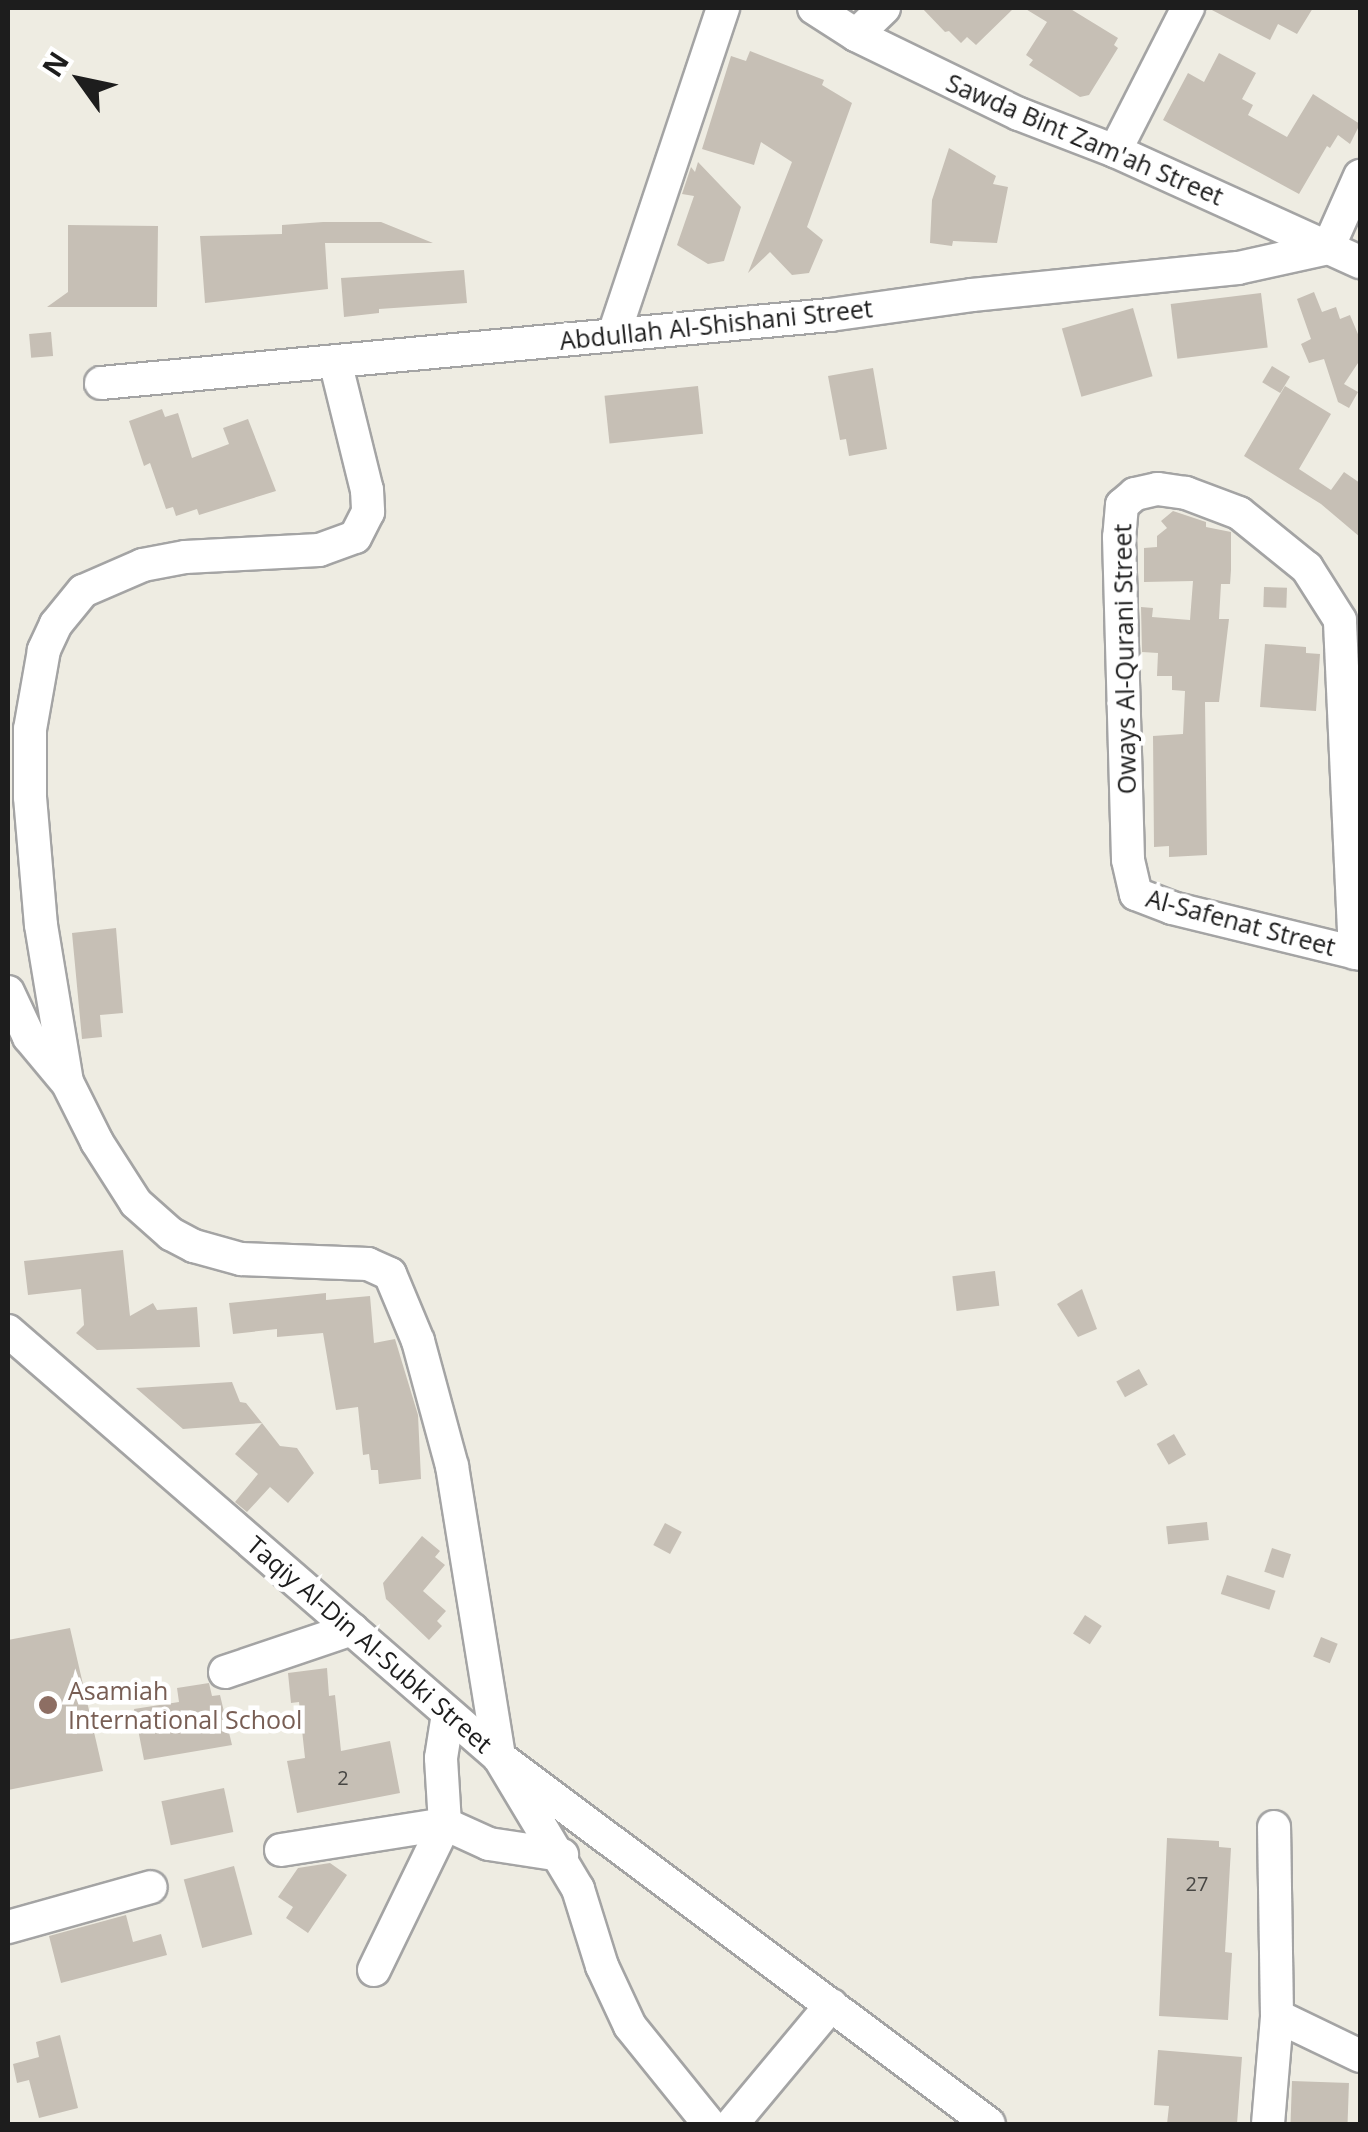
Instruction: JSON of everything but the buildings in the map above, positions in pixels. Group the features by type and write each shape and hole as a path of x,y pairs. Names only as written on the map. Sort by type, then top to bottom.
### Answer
{"street":[{"path":"614,334 722,8"},
{"name":"Sawda Bint Zam'ah Street","path":"814,8 856,35 1019,114 1116,152 1360,262"},
{"path":"856,35 884,8"},
{"path":"1116,152 1188,8"},
{"path":"1328,248 1360,176"},
{"name":"Abdullah Al-Shishani Street","path":"101,383 830,315 972,295 1238,268 1328,248"},
{"path":"67,1082 41,925 30,797 30,729 44,650 56,624 83,591 143,564 186,557 320,550 355,537 368,512 367,490 335,361"},
{"name":"Oways Al-Qurani Street","path":"1130,881 1120,520 1122,505 1135,494 1157,489 1215,502 1263,530 1307,568 1340,620 1358,953"},
{"name":"Al-Safenat Street","path":"1130,881 1136,894 1148,901 1358,953"},
{"path":"8,992 29,1037 67,1082 97,1142 136,1203 171,1234 241,1259 380,1266 397,1285 452,1466 499,1756 989,2124"},
{"name":"Taqiy Al-Din Al-Subki Street","path":"8,1332 499,1756 562,1855 578,1890 602,1966 630,2026 709,2124"},
{"path":"225,1672 352,1629"},
{"path":"374,1970 445,1824 441,1758 448,1714"},
{"path":"281,1850 445,1824 489,1844 562,1855"},
{"path":"1268,2124 1277,2016 1274,1827"},
{"path":"8,1927 151,1887"},
{"path":"732,2124 832,2005"},
{"path":"1277,2016 1360,2056"}],"place":[{"name":"Asamiah International School","path":"48,1705"}]}
